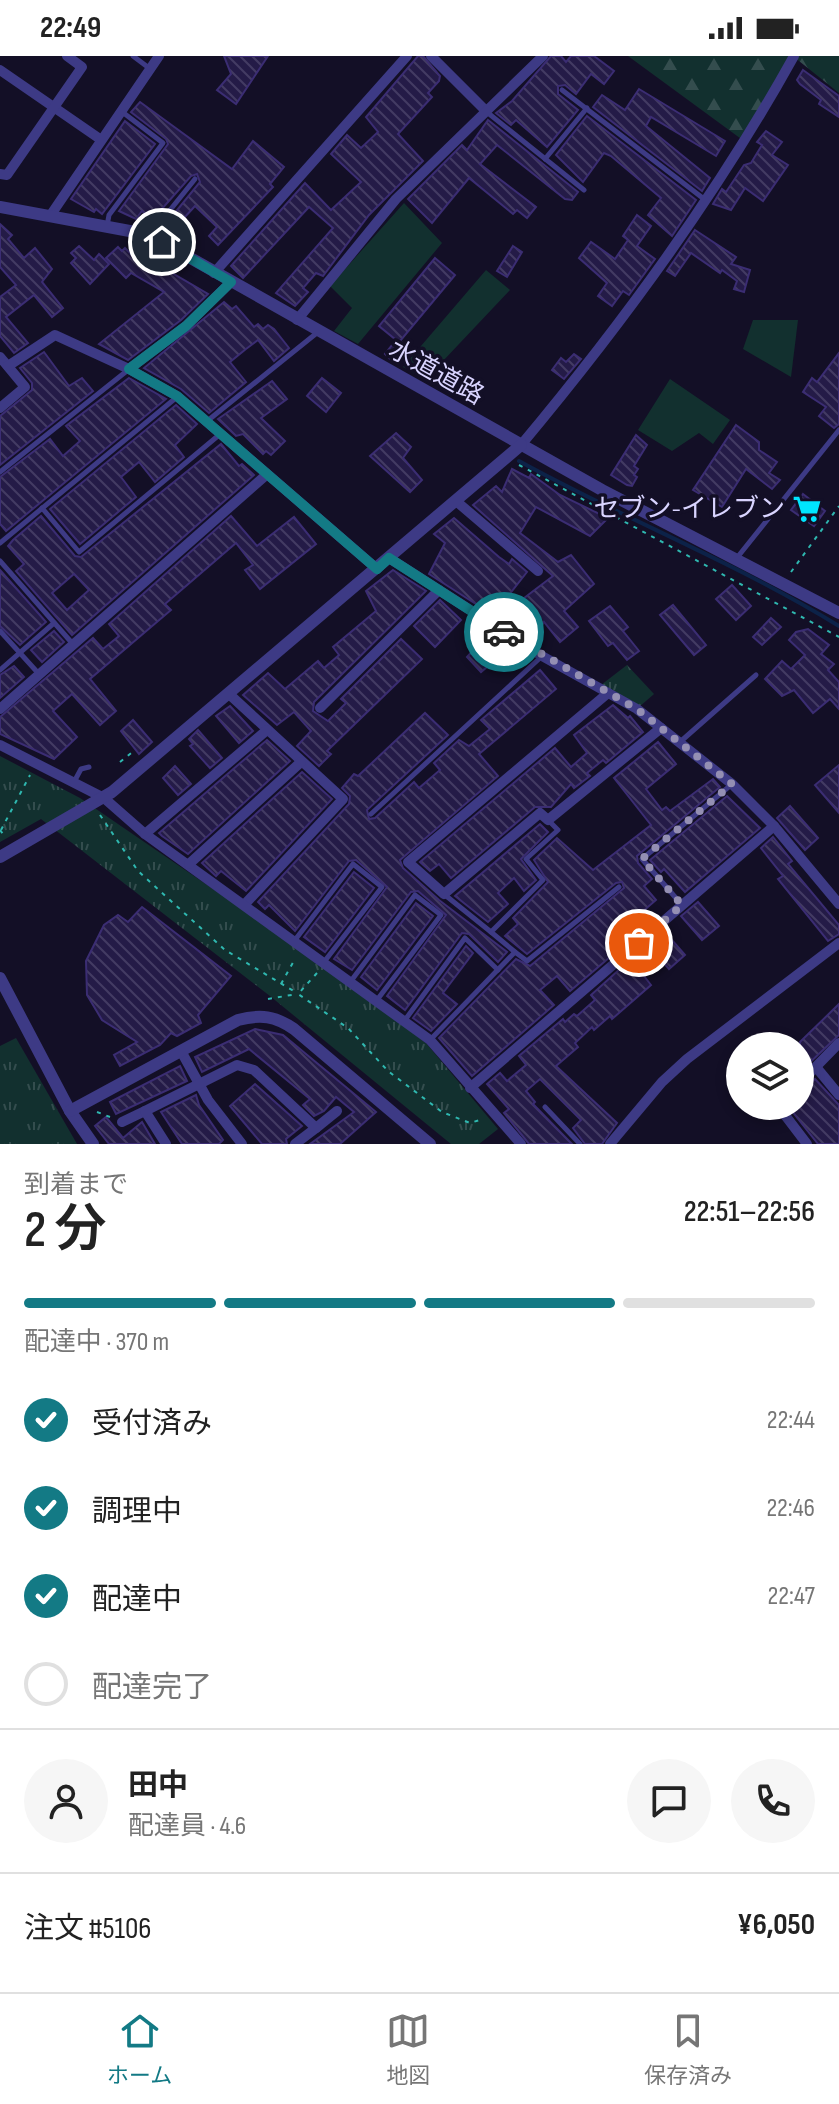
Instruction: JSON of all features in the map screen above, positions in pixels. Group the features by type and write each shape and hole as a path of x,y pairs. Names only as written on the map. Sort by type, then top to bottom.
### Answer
{"street":[{"path":"0,174 7,175 82,67 67,56"},
{"path":"50,216 159,56"},
{"path":"214,273 407,56"},
{"path":"431,56 486,111"},
{"path":"297,320 396,199 543,56"},
{"path":"0,857 104,798 126,768 229,694 508,459 599,352 706,201 794,56"},
{"path":"0,70 100,139"},
{"name":"水道道路","path":"0,207 149,236 521,445 839,613"},
{"path":"129,369 186,326 231,282"},
{"path":"0,408 25,387 3,365 55,335 129,369 177,396 265,476 377,569"},
{"path":"0,709 265,476"},
{"path":"456,501 538,571"},
{"path":"389,558 542,656 608,693 680,742 732,784 774,826 839,904"},
{"path":"320,708 439,590"},
{"path":"608,693 408,862 444,894 540,813 548,820 661,728"},
{"path":"229,694 343,799 245,904"},
{"path":"145,834 267,730"},
{"path":"0,745 104,798 145,834 295,940 322,966 377,1000 430,1040 521,1144"},
{"path":"189,864 301,762"},
{"path":"470,1088 774,826"},
{"path":"610,1144 662,1082 687,1059 839,943"},
{"path":"0,978 70,1111 93,1144"},
{"path":"70,1111 238,1020 259,1015 279,1019 430,1144"},
{"path":"839,1043 816,1067 839,1095"},
{"path":"181,1051 198,1082 242,1144"},
{"path":"122,1122 230,1066 249,1067 316,1128"},
{"path":"145,1111 166,1144"},
{"path":"295,1144 337,1111"},
{"path":"789,1120 807,1144"}],"lane":[{"path":"133,56 150,69"},
{"path":"562,90 706,201"},
{"path":"545,159 587,108"},
{"path":"107,226 109,215 163,143 121,111"},
{"path":"486,111 584,190"},
{"path":"149,236 195,179"},
{"path":"205,422 318,332"},
{"path":"0,472 129,369"},
{"path":"0,543 177,396"},
{"path":"736,560 839,430"},
{"path":"42,508 79,552 219,435"},
{"path":"0,561 73,644"},
{"path":"0,670 54,623"},
{"path":"0,631 39,674"},
{"path":"371,814 542,656"},
{"path":"680,742 756,675"},
{"path":"74,782 81,769 89,767"},
{"path":"682,905 642,859 732,784"},
{"path":"491,932 543,880 526,859 558,830 548,820"},
{"path":"295,940 353,864 382,887 322,966"},
{"path":"444,894 527,961 619,887"},
{"path":"350,982 415,895 441,915 377,1000"},
{"path":"404,1021 465,938 498,970"},
{"path":"430,1040 515,952"},
{"path":"545,1107 580,1144"}],"path":[{"path":"508,459 839,637"},
{"path":"783,582 839,506"},
{"path":"126,768 135,750"},
{"path":"8,841 1,830 29,777"},
{"path":"99,814 138,871 225,950 348,1028 388,1071 442,1112 477,1124 491,1113"},
{"path":"281,984 298,955"},
{"path":"268,999 298,994 322,966"},
{"path":"91,1109 122,1122"}],"green space":[{"path":"628,56 839,56 839,93 794,57 744,141"},
{"path":"404,203 442,243 358,344 334,331 352,308 330,286"},
{"path":"486,270 510,290 425,380 403,367"},
{"path":"753,320 798,320 791,377 743,349"},
{"path":"670,379 730,420 713,444 699,433 672,451 638,430"},
{"path":"627,665 654,694 639,707 601,685"},
{"path":"0,756 80,798 321,963 426,1043 498,1129 479,1144 451,1144 270,996 41,819 0,842"},
{"path":"16,1038 77,1144 0,1144 0,1046"}],"building":[{"path":"224,56 268,56 236,104 217,90 231,74"},
{"path":"418,56 423,56 440,76 439,81 428,93 432,97 398,134 423,161 369,215 323,276 316,273 303,288 308,292 295,306 276,293 333,228 309,207 243,278 231,266 305,183 331,210 361,182 331,154 347,135 361,148 378,132 366,117"},
{"path":"551,56 561,56 566,62 571,56 594,56 614,71 604,84 591,74 576,94 565,85 558,86 558,94 578,110 547,147 516,120 511,125 496,113 512,101"},
{"path":"803,70 839,96 839,117 819,104 821,100 800,84 797,80"},
{"path":"639,89 725,141 716,156 651,117 646,126 710,178 702,191 593,107 602,95 625,110"},
{"path":"140,102 232,169 253,141 284,167 270,184 273,187 218,245 209,236 217,227 195,206 172,231 165,225 200,182 197,174 191,176 152,220 142,211 136,219 119,211 168,144 166,139 131,112"},
{"path":"587,116 696,200 672,236 648,215 661,198 611,156 604,153 583,182 556,155"},
{"path":"488,120 578,192 572,200 565,199 497,145 480,164 536,207 527,218 517,210 513,214 469,178 432,223 408,199 462,145 467,150"},
{"path":"125,121 155,144 102,214 96,209 94,212 71,199"},
{"path":"766,131 782,142 772,155 788,165 763,201 745,188 731,210 713,204 722,189 726,192 744,165 751,163 762,145 757,142"},
{"path":"637,215 651,226 637,246 655,259 629,295 623,291 612,306 598,296 607,283 579,258 591,242 615,259 628,240 623,236"},
{"path":"0,224 12,235 8,239 24,258 35,248 52,269 42,282 63,308 52,317 34,295 6,317 28,343 14,353 0,336 0,297 16,285 0,267"},
{"path":"695,230 736,257 731,264 750,270 744,292 734,289 737,281 691,253 675,276 667,271"},
{"path":"79,246 94,260 99,254 109,264 90,284 71,263 76,258 71,253"},
{"path":"513,246 522,252 507,277 497,271"},
{"path":"118,247 122,251 125,248 148,271 153,262 208,294 181,320 128,360 99,344 164,292 131,273 126,278 106,258"},
{"path":"435,258 455,275 400,341 405,345 392,361 385,354 396,340 379,326"},
{"path":"224,302 232,309 236,306 254,327 258,324 263,329 268,325 274,329 289,348 274,361 258,340 230,362 246,382 209,413 181,389 144,368"},
{"path":"44,352 69,386 82,378 93,391 0,465 0,416 32,390 32,383 20,368"},
{"path":"839,353 839,424 834,428 819,416 826,407 803,392 812,378 817,382"},
{"path":"574,354 581,359 564,379 552,370 561,358 566,362"},
{"path":"129,378 166,399 6,531 0,524 0,477 50,439 63,456 80,441 66,426"},
{"path":"322,378 341,393 326,412 307,396"},
{"path":"272,381 287,399 261,418 285,441 271,455 266,451 263,454 243,434 236,436 218,419"},
{"path":"176,405 197,424 175,445 184,457 155,482 139,462 121,477 136,497 80,544 50,509"},
{"path":"736,425 759,442 759,450 777,462 769,473 780,480 772,489 746,469 722,507 693,490"},
{"path":"396,433 411,447 403,458 422,480 410,492 370,456"},
{"path":"636,435 647,445 634,466 638,469 632,486 611,475"},
{"path":"221,444 239,466 242,464 254,475 72,635 16,571 24,564 8,546 41,516 75,556 81,557","holes":["74,574 89,590 67,610 52,593"]},
{"path":"512,469 529,478 531,474 560,495 608,518 590,536 536,507 520,533 558,562 571,555 594,584 564,611 578,627 560,642 544,622 537,632 513,617 508,624 498,618 553,576 473,505 496,486 502,492"},
{"name":"セブン-イレブン","path":"803,494 825,511 814,526 791,510"},
{"path":"231,516 257,546 294,517 316,544 260,589 245,570 253,565 236,543 165,604 171,610 90,679 116,711 100,725 72,694 53,711 77,737 54,759 0,734 0,717 93,638 103,649 119,636 109,624"},
{"path":"454,518 499,557 509,564 512,559 527,572 493,615 429,574 445,543 434,534"},
{"path":"0,570 46,622 20,645 0,626"},
{"path":"393,570 426,591 314,702 313,711 328,721 346,703 341,699 401,639 422,659 327,751 331,754 319,766 297,746 311,731 294,712 277,725 243,695 268,673 285,689 318,661 324,668 339,655 333,647 376,611 366,591"},
{"path":"732,585 751,606 736,620 716,599"},
{"path":"440,600 461,620 435,647 414,626"},
{"path":"673,605 706,645 694,655 660,615"},
{"path":"610,606 628,627 623,631 639,651 627,660 613,643 608,646 589,621"},
{"path":"771,618 781,627 762,645 753,637"},
{"path":"808,629 829,645 821,654 834,664 828,670 839,682 839,709 830,699 813,713 794,690 782,696 765,679 782,661 791,669 805,655 789,640 796,632"},
{"path":"54,631 64,642 42,662 31,650"},
{"path":"477,632 496,652 491,657 494,661 481,672 467,657 476,647 469,640"},
{"path":"14,666 24,677 0,698 0,675"},
{"path":"540,670 556,689 479,754 498,776 400,860 403,868 439,900 507,952 498,962 469,934 462,933 405,1010 387,996 446,915 418,891 411,892 352,970 334,959 387,887 356,860 349,861 295,931 269,905 265,909 258,902 349,804 350,796 342,788 354,774 358,776 425,713 448,735 367,810 369,819 375,818 414,782 419,788 440,770 434,763 459,740 469,746 490,729 481,720"},
{"path":"613,705 628,718 630,716 643,732 606,763 603,760 587,773 590,776 574,788 571,784 551,807 535,807 451,878 439,864 430,871 420,862 555,748 571,767 587,753 574,735"},
{"path":"230,706 253,731 239,743 216,716"},
{"path":"133,720 152,742 139,754 121,731"},
{"path":"198,730 222,758 210,768 190,746 193,744 189,739"},
{"path":"267,740 290,761 188,854 159,833"},
{"path":"658,742 676,764 646,789 662,810 666,807 670,811 713,779 720,787 637,856 638,863 652,879 644,886 656,900 634,919 643,929 570,991 557,976 540,990 554,1005 472,1076 439,1038 516,959 530,966 624,888 622,882 616,883 527,954 505,936 518,924 513,918 548,882 534,860 557,838 593,870 651,825 614,778"},
{"path":"839,765 839,813 815,785"},
{"path":"175,766 191,784 178,795 163,778"},
{"path":"302,772 332,799 246,891 221,871 216,876 202,863"},
{"path":"727,796 760,828 685,892 664,869 661,872 650,860"},
{"path":"790,806 818,838 805,850 777,818"},
{"path":"540,824 548,832 521,859 536,880 524,891 514,878 498,893 508,904 488,922 455,896"},
{"path":"773,837 792,861 788,864 839,925 839,934 828,941 778,879 783,876 761,848"},
{"path":"354,872 374,888 325,952 304,937"},
{"path":"698,902 719,926 702,940 681,916"},
{"path":"416,903 433,916 377,990 361,977"},
{"path":"142,907 231,976 198,1015 201,1023 177,1036 171,1033 160,1045 120,1066 114,1055 137,1042 102,1020 87,995 86,961 104,925 118,915 128,922"},
{"path":"664,931 685,955 669,969 648,945"},
{"path":"466,946 473,953 443,993 457,1004 431,1031 413,1018"},
{"path":"631,959 651,985 612,1019 610,1016 594,1030 592,1027 575,1043 578,1047 556,1066 617,1123 602,1144 585,1144 573,1128 581,1120 540,1079 526,1091 535,1102 533,1104 572,1144 529,1144 504,1113 509,1109 487,1084 500,1073 507,1081 526,1065 519,1056 563,1019 565,1022 574,1014 577,1016 595,1000 591,995"},
{"path":"839,1004 839,1035 814,1059 814,1032 810,1032"},
{"path":"255,1029 283,1035 376,1112 340,1144 310,1144 354,1112 336,1097 324,1111 314,1116 303,1105 310,1099 249,1049 202,1072 195,1057"},
{"path":"180,1066 187,1081 116,1114 110,1102"},
{"path":"814,1080 839,1105 839,1144 818,1144 799,1120 814,1120"},
{"path":"255,1084 302,1126 286,1139 287,1144 262,1144 230,1106"},
{"path":"196,1095 199,1105 223,1140 219,1144 182,1144 161,1112"},
{"path":"106,1117 123,1138 142,1122 155,1144 109,1144 95,1126"}],"waterway":[{"path":"519,461 721,561 839,626"}],"way so far":[{"path":"504,632 637,709 732,784 642,859 682,905 639,943"}],"place":[{"name":"セブン-イレブン","path":"807,509"}],"route":[{"path":"162,242 231,282 186,326 129,369 177,396 282,490 377,569 389,558 504,632"}]}
